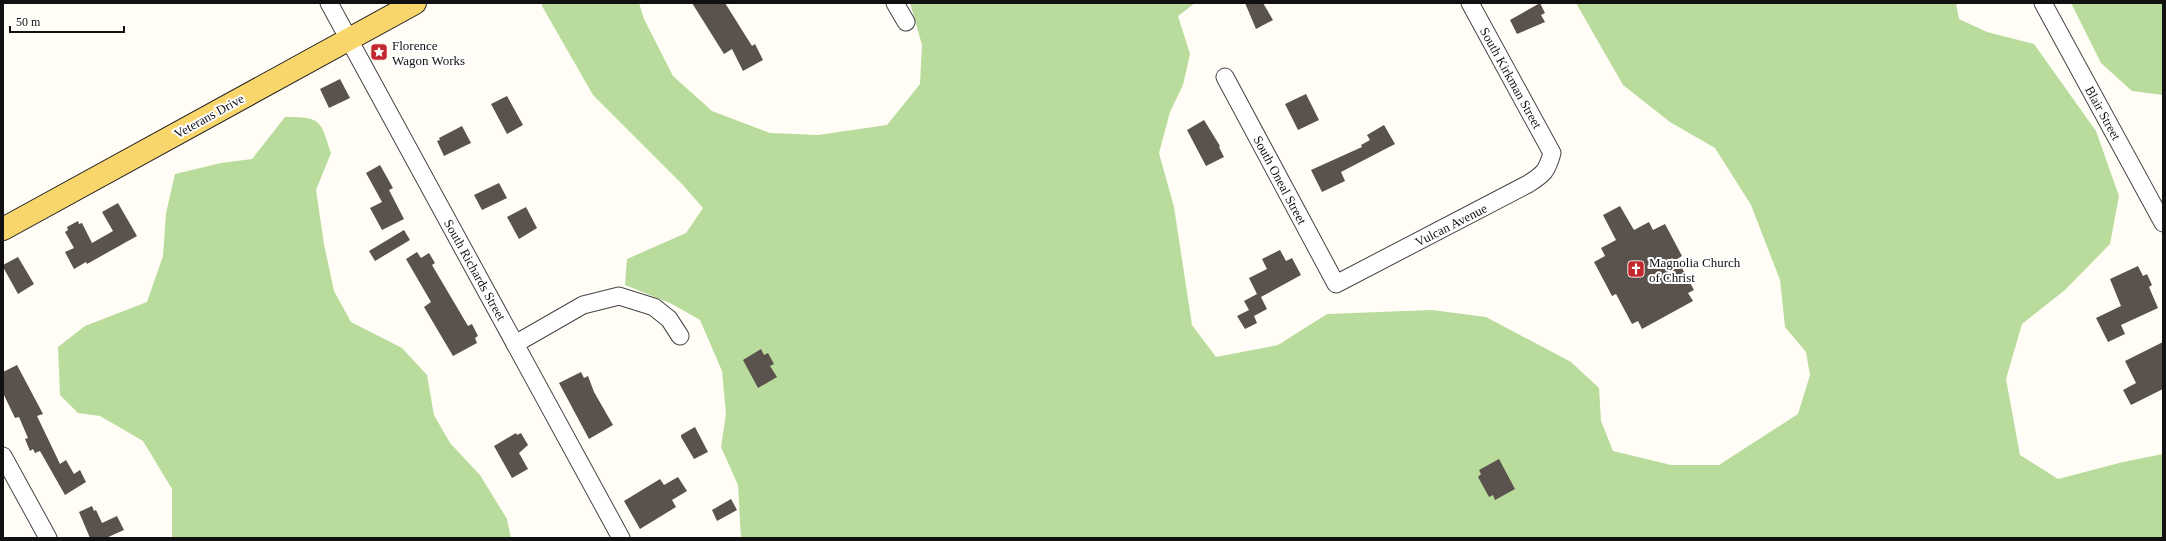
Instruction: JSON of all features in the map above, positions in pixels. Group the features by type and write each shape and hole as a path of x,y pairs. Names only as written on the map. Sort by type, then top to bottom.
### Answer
{"main road":[{"name":"Veterans Drive","path":"3,229 415,3"}],"street":[{"name":"South Richards Street","path":"329,3 621,538"},
{"path":"895,3 906,22"},
{"name":"South Kirkman Street","path":"1470,3 1552,153"},
{"name":"Blair Street","path":"2043,3 2163,223"},
{"name":"South Oneal Street","path":"1225,77 1336,284"},
{"name":"Vulcan Avenue","path":"1336,284 1543,175 1548,167 1552,153"},
{"path":"515,344 583,305 619,296 654,307 669,319 680,336"},
{"path":"3,456 48,538"}],"green space":[{"path":"542,3 639,3 644,19 673,76 712,111 770,133 818,135 887,125 920,84 922,45 910,3 1195,3 1178,16 1190,54 1183,85 1170,112 1159,153 1174,207 1192,325 1216,357 1278,345 1327,314 1432,310 1486,317 1571,362 1599,388 1601,421 1613,451 1671,465 1719,465 1798,414 1810,375 1806,352 1785,327 1780,280 1751,205 1715,148 1670,122 1623,85 1576,3 1956,3 1959,19 1987,32 2034,44 2096,131 2119,196 2110,244 2065,290 2022,324 2006,379 2020,455 2058,479 2123,462 2163,454 2163,538 741,538 738,485 721,447 726,414 722,371 700,320 672,304 625,285 627,259 686,233 703,208 682,184 593,95 542,6"},
{"path":"2071,3 2163,3 2163,95 2132,91 2101,63"},
{"path":"285,117 306,118 318,123 324,133 331,153 316,190 324,244 334,291 351,322 402,348 427,375 434,415 450,443 480,475 507,519 511,538 172,538 172,489 143,441 100,416 78,413 60,395 58,347 85,326 147,302 163,256 166,213 175,174 221,163 252,159"}],"building":[{"path":"692,3 725,3 752,46 755,44 763,60 743,71 732,49 724,54"},
{"path":"1245,3 1263,3 1273,20 1256,29"},
{"path":"1540,3 1545,13 1541,15 1545,22 1517,34 1510,20"},
{"path":"340,79 350,98 329,108 320,89"},
{"path":"1306,94 1319,120 1298,130 1285,104"},
{"path":"507,96 523,125 507,134 491,104"},
{"path":"1204,120 1220,146 1219,147 1224,157 1206,166 1187,130"},
{"path":"1384,125 1395,144 1341,172 1345,181 1322,192 1311,170 1362,147 1361,145 1370,140 1367,135"},
{"path":"462,126 471,143 444,156 437,141 440,140 439,138"},
{"path":"380,165 393,188 389,190 404,219 382,230 370,208 382,202 366,173"},
{"path":"499,183 507,198 482,210 474,195"},
{"path":"118,203 137,236 87,264 86,262 74,269 65,252 74,248 65,232 68,230 67,227 78,221 79,224 82,223 92,243 113,231 102,212"},
{"name":"Magnolia Church of Christ","path":"1620,206 1634,230 1649,222 1653,230 1665,224 1682,256 1677,259 1694,290 1688,293 1693,301 1642,329 1638,321 1632,324 1616,294 1612,296 1594,262 1605,256 1601,248 1616,240 1603,215"},
{"path":"526,207 537,228 519,239 507,217"},
{"path":"404,230 410,240 375,261 369,251"},
{"path":"1280,250 1286,261 1292,258 1301,275 1261,297 1267,309 1254,316 1257,323 1245,329 1237,316 1249,310 1244,301 1257,294 1249,278 1267,269 1262,259"},
{"path":"417,252 421,258 429,253 435,263 432,265 468,326 472,324 478,336 475,338 477,343 453,356 424,307 431,302 406,259"},
{"path":"18,257 34,284 18,294 3,265"},
{"path":"2138,266 2143,276 2147,274 2152,285 2149,287 2158,308 2121,325 2125,334 2108,342 2096,318 2121,306 2110,279"},
{"path":"2163,342 2163,389 2131,405 2123,390 2136,383 2125,361"},
{"path":"761,349 764,355 768,353 774,364 770,366 777,377 758,388 743,360"},
{"path":"17,365 43,414 37,416 60,464 66,460 74,474 80,470 86,482 65,495 40,451 35,453 33,449 30,451 25,439 28,438 19,417 15,418 3,393 3,372"},
{"path":"581,372 584,378 588,376 594,392 613,425 589,439 559,383"},
{"path":"695,427 708,452 694,459 681,435"},
{"path":"516,433 517,435 521,433 528,445 519,453 528,469 512,478 494,446"},
{"path":"1499,459 1515,489 1495,500 1493,495 1489,497 1478,477 1481,474 1479,470"},
{"path":"678,477 687,491 672,500 676,507 640,529 624,501 660,479 664,485"},
{"path":"731,499 737,510 717,521 712,510"},
{"path":"92,506 94,511 96,510 102,523 117,516 124,530 106,538 90,538 79,512"}],"place":[{"name":"Florence Wagon Works","path":"379,52"},
{"name":"Magnolia Church of Christ","path":"1636,269"}]}
